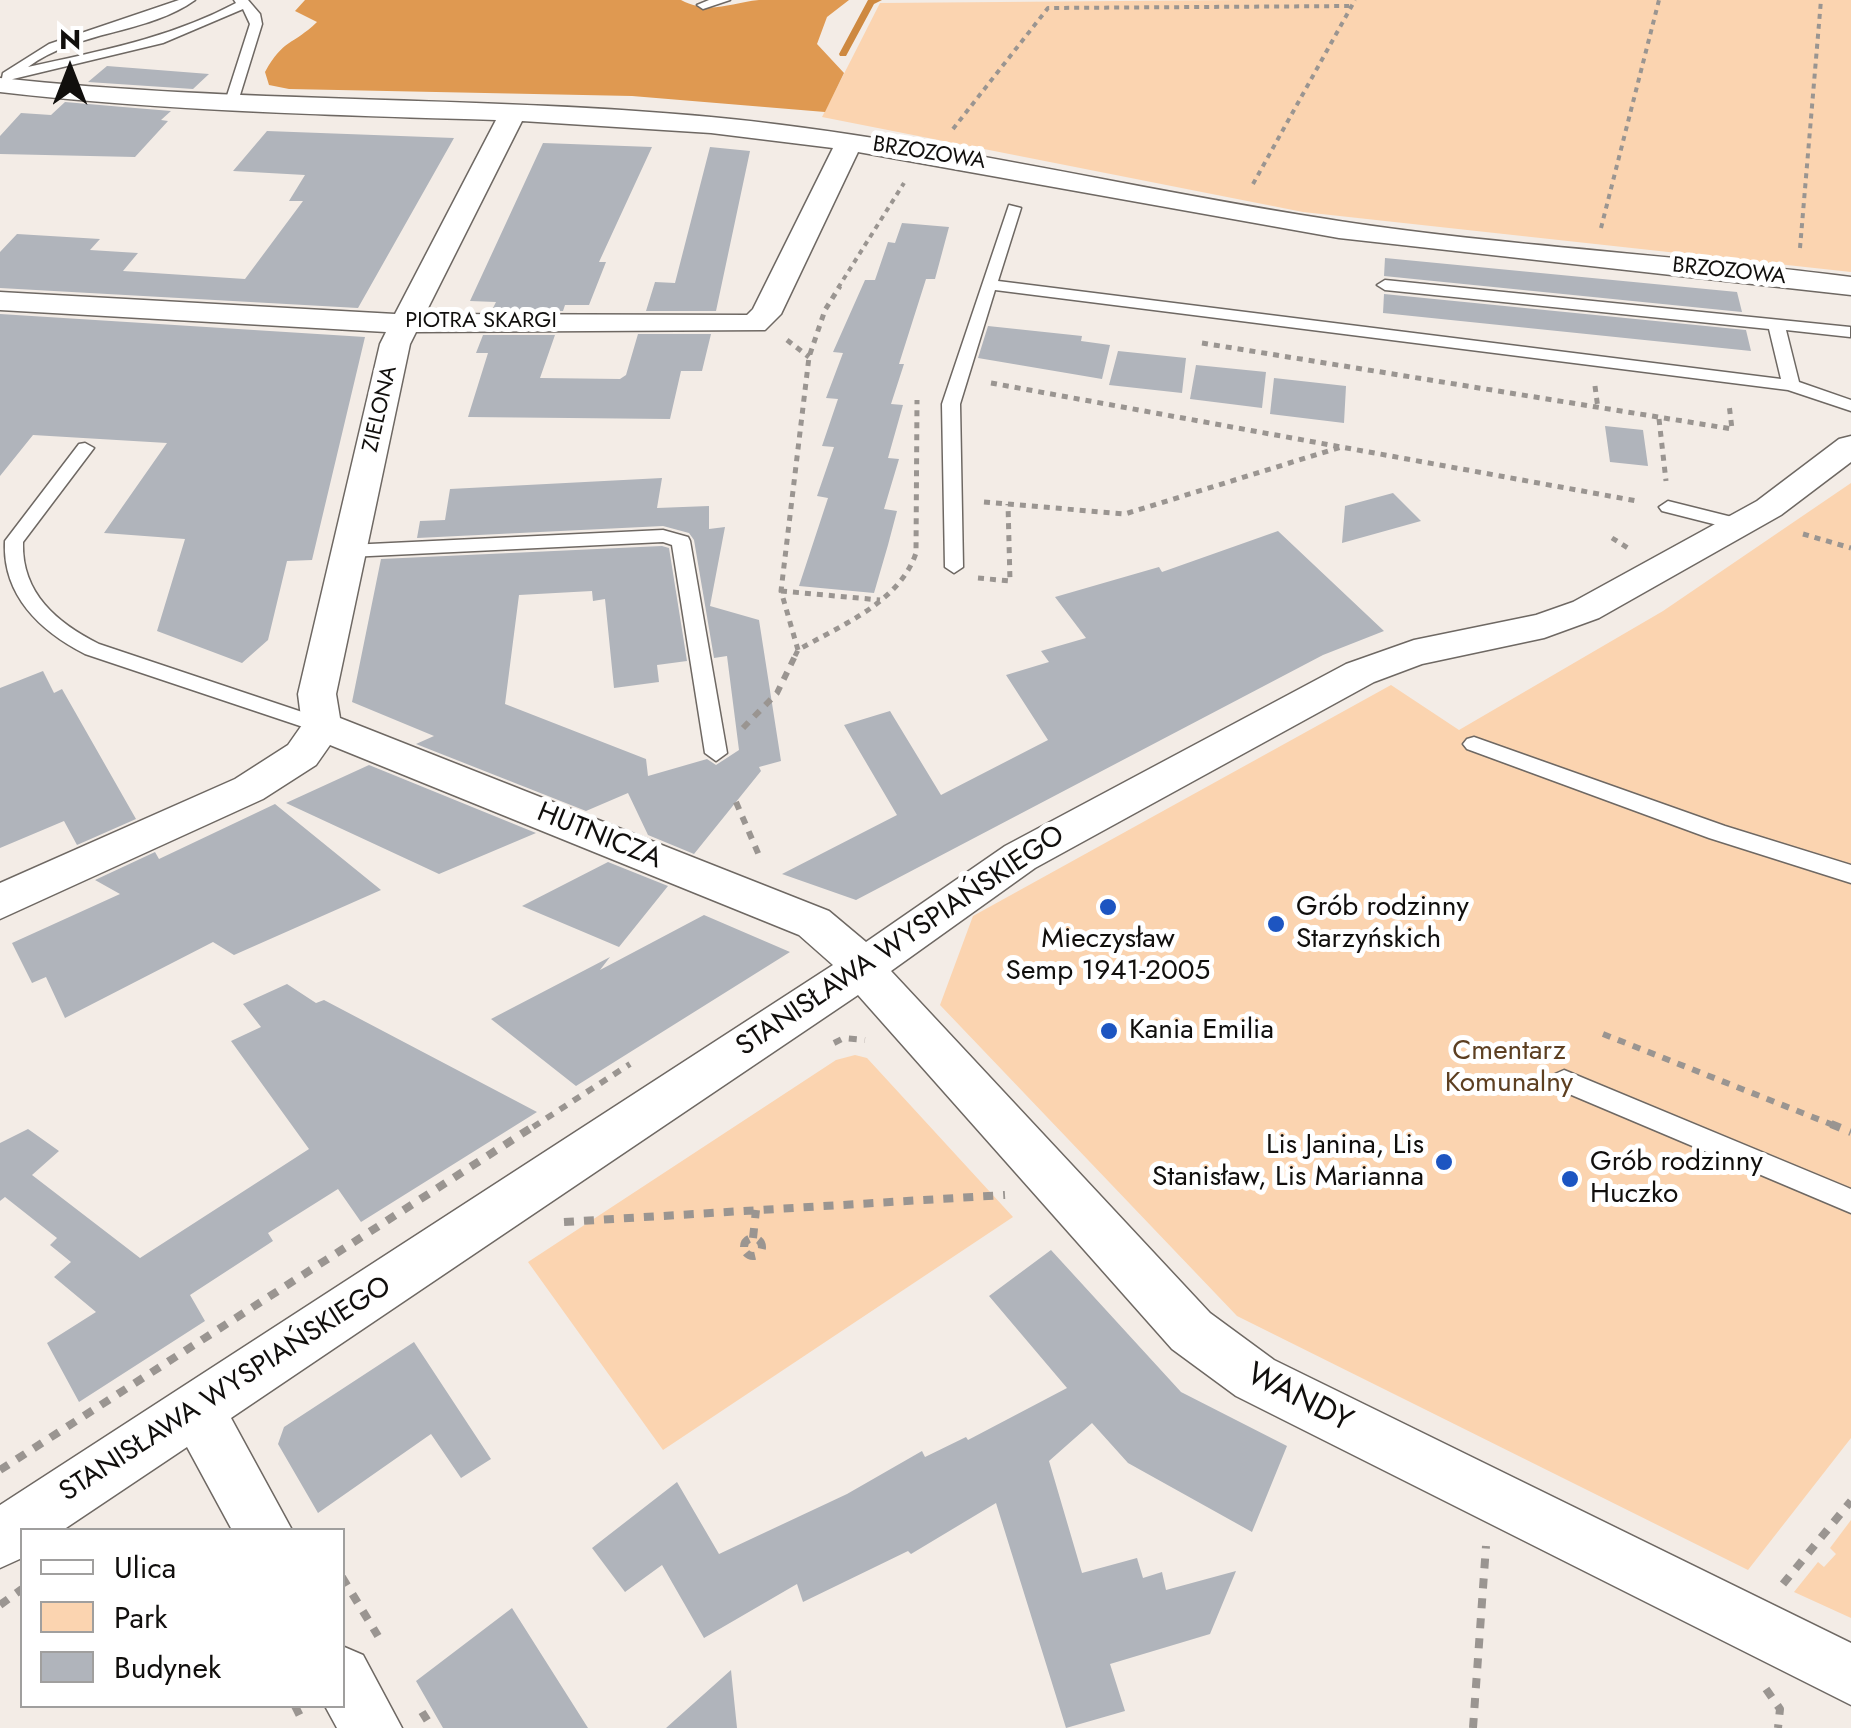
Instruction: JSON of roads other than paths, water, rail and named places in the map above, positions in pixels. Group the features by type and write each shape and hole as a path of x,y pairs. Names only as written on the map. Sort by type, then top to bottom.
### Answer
{"street":[{"name":"BRZOZOWA","path":"3,82 118,100 656,120 850,141 1370,234 1851,286"},
{"name":"ZIELONA","path":"322,726 317,694 395,344 514,114"},
{"name":"PIOTRA SKARGI","path":"0,301 368,323 744,324 762,320 850,141"},
{"name":"STANISŁAWA WYSPIAŃSKIEGO","path":"0,1540 862,968 1020,857 1360,673 1414,652 1516,633 1570,617 1741,525 1851,446"},
{"path":"0,902 250,789 302,755 322,726"},
{"name":"HUTNICZA","path":"322,726 814,923 843,946 862,968"},
{"name":"WANDY","path":"862,968 1178,1317 1222,1357 1255,1378 1851,1675"},
{"path":"196,1409 262,1528"},
{"path":"345,1681 371,1728"}],"lane":[{"path":"3,82 45,48 147,20 189,0"},
{"path":"703,5 724,0"},
{"path":"3,82 152,45 242,2 254,14 256,24 231,105"},
{"path":"954,567 951,404 1014,208"},
{"path":"1385,284 1850,332"},
{"path":"990,285 1791,386 1851,406"},
{"path":"1776,324 1791,386"},
{"path":"85,448 14,542 11,559 23,588 56,630 92,648 322,726"},
{"path":"1668,507 1741,525"},
{"path":"349,551 663,536 682,542 716,753"},
{"path":"1474,744 1716,832 1851,874"},
{"path":"1564,1082 1851,1201"}],"waterway":[{"path":"843,54 871,2 878,0"}],"place":[{"name":"Mieczysław Semp 1941-2005","path":"1108,907"},
{"name":"Grób rodzinny Starzyńskich","path":"1276,924"},
{"name":"Kania Emilia","path":"1109,1031"},
{"name":"Lis Janina, Lis Stanisław, Lis Marianna","path":"1444,1162"},
{"name":"Grób rodzinny Huczko","path":"1570,1179"}],"park label":[{"name":"Cmentarz Komunalny","path":"1509,1068"}]}
